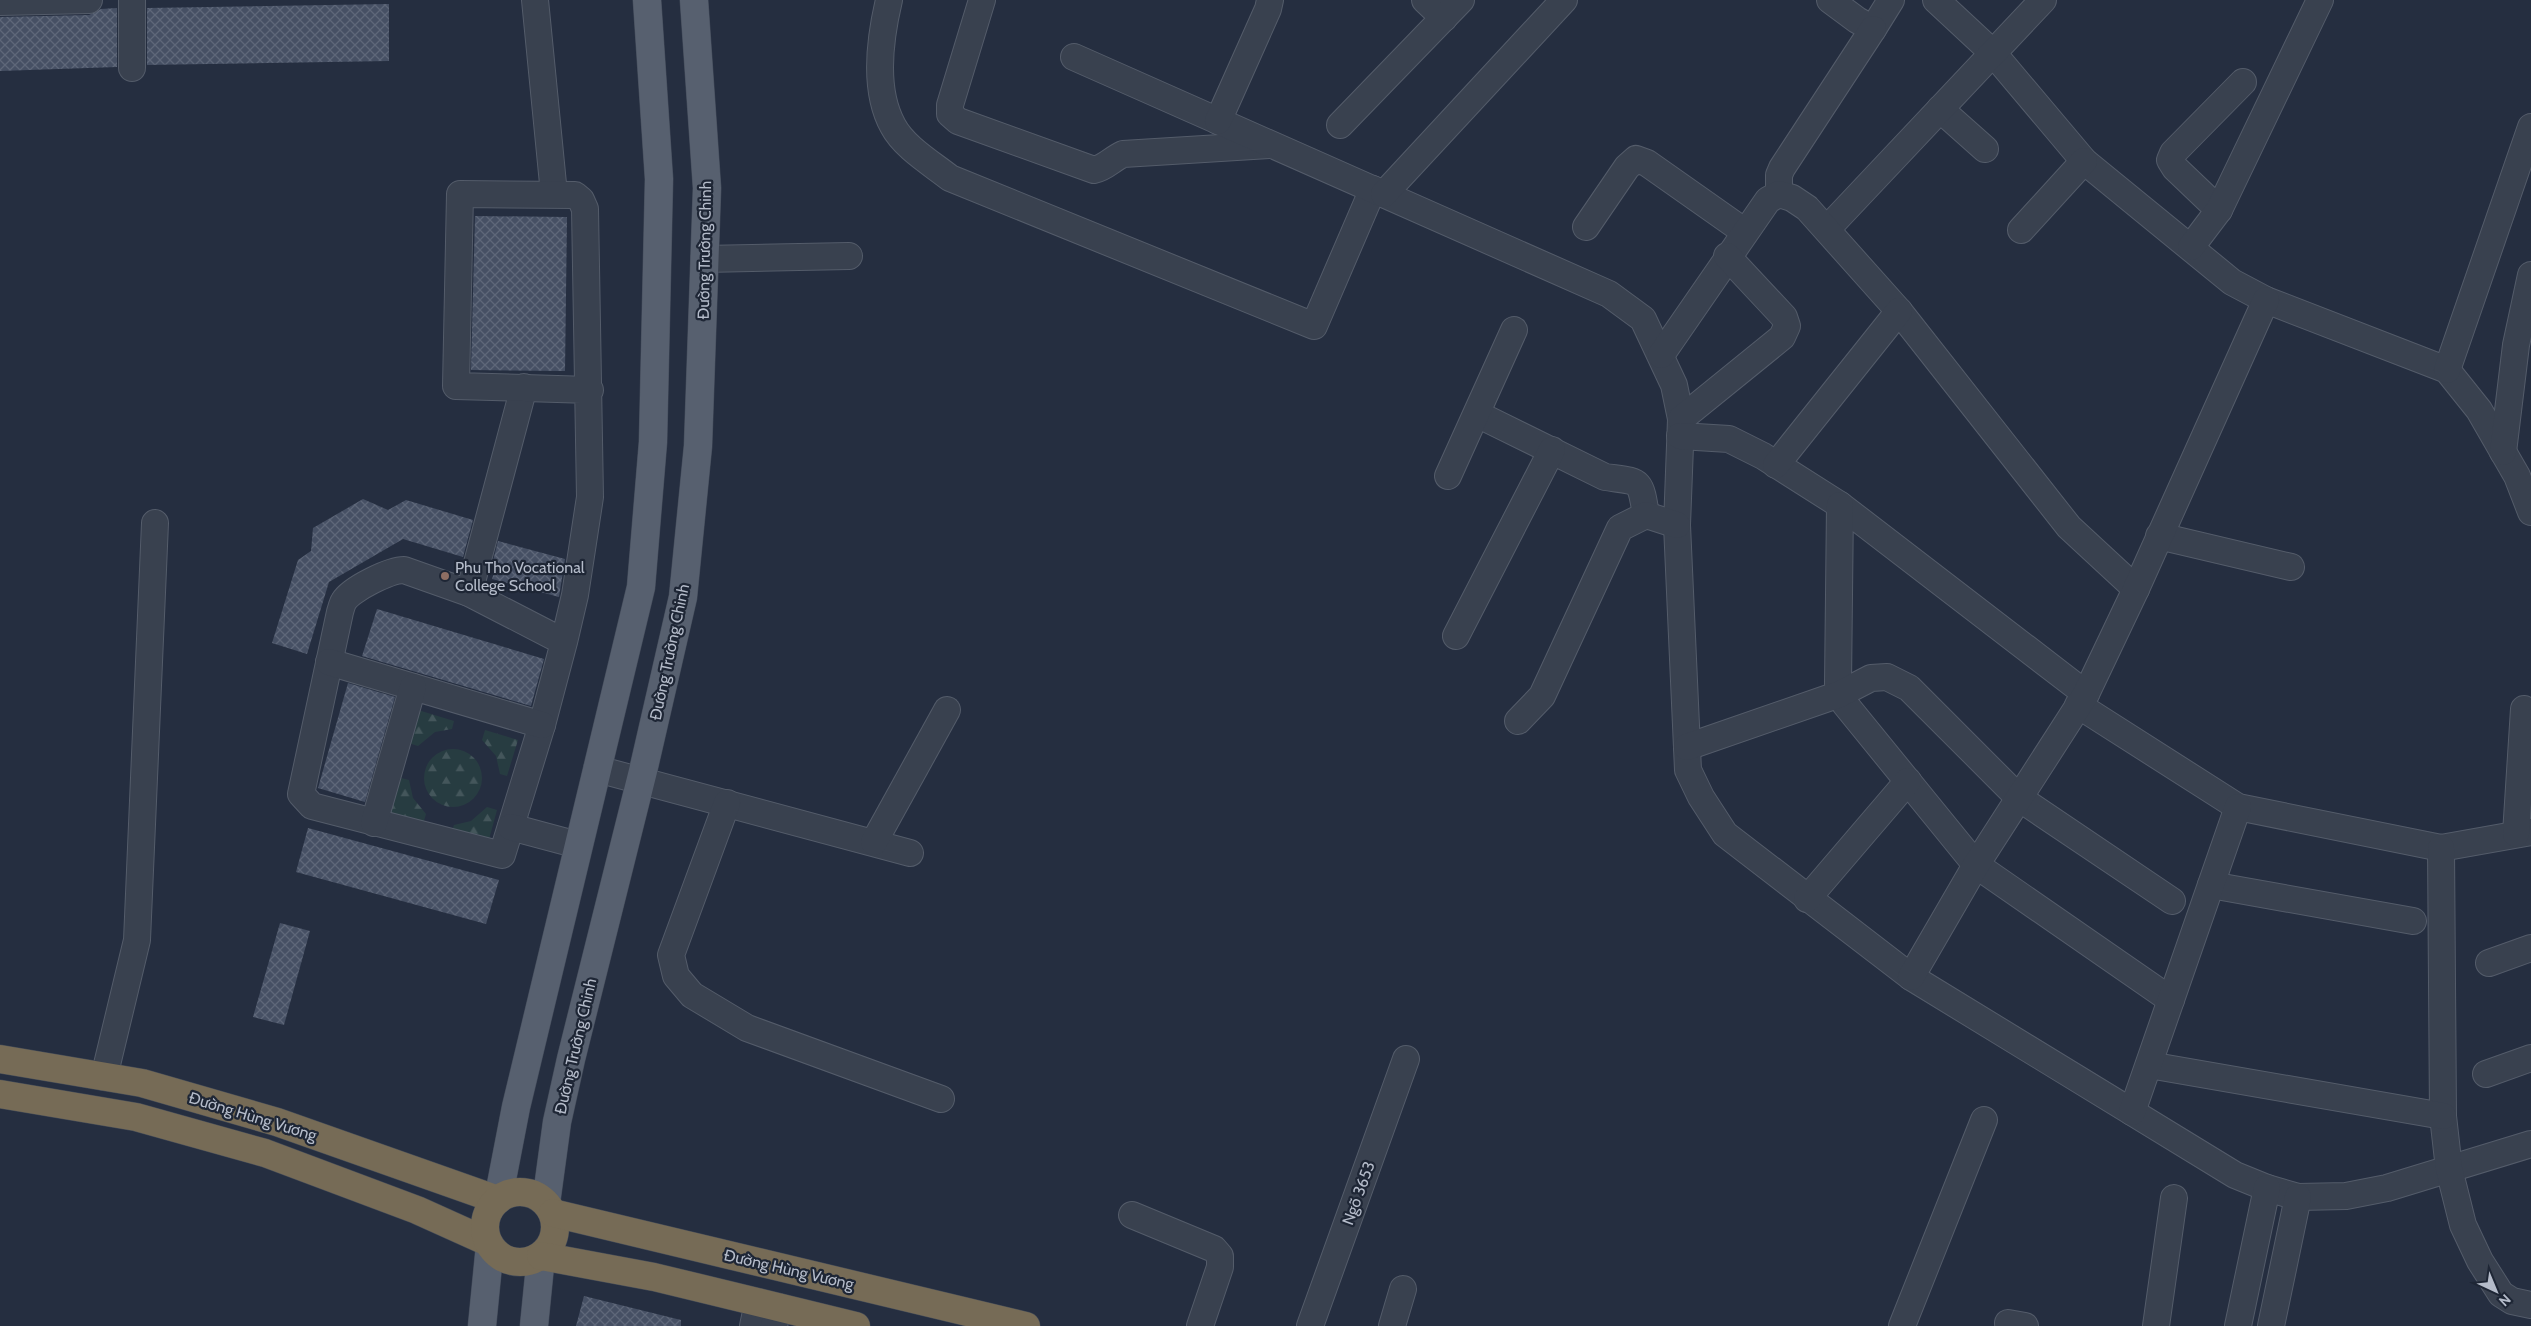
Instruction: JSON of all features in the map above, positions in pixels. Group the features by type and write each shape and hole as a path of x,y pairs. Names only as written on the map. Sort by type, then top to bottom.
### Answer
{"highway":[{"name":"Đường Hùng Vương","path":"0,1059 142,1084 277,1122 498,1200"},
{"name":"Đường Hùng Vương","path":"0,1094 136,1118 265,1153 417,1210 489,1243"},
{"path":"523,1192 538,1196 549,1208 555,1225 554,1237 549,1248 540,1256 527,1262 513,1261 500,1256 489,1243 486,1220 498,1200 512,1193 523,1192"},
{"name":"Đường Hùng Vương","path":"549,1208 1026,1326"},
{"path":"540,1256 654,1277 766,1315 856,1326"}],"main road":[{"path":"498,1200 516,1107 641,588 653,442 659,179 647,0"},
{"name":"Đường Trường Chinh","path":"549,1208 557,1122 641,779 683,597 698,446 707,188 694,0"},
{"path":"482,1326 489,1243"},
{"path":"534,1326 540,1256"}],"street":[{"path":"0,2 89,0"},
{"path":"132,0 132,68"},
{"path":"535,0 554,194"},
{"path":"889,0 880,68 884,105 893,127 914,149 950,178 1314,326 1379,192 1564,0"},
{"path":"982,0 950,105 950,114 958,121 1094,170 1102,168 1111,159 1123,154 1272,144"},
{"path":"1218,121 1268,10 1270,0"},
{"path":"1340,125 1452,9 1424,0"},
{"path":"1830,0 1873,29"},
{"path":"1779,194 1779,175 1782,168 1891,0"},
{"path":"1936,0 1993,54 2084,161 2232,282 2266,300 2447,370 2479,410 2518,476 2531,512"},
{"path":"1827,229 2044,0"},
{"path":"2191,247 2219,210 2320,0"},
{"path":"1074,57 1609,294 1643,318 1674,385 1680,427 1677,525 1688,770 1701,797 1725,834 1807,899 1911,977 2235,1175 2267,1188 2298,1197 2346,1196 2387,1188 2531,1144"},
{"path":"2219,210 2175,168 2170,160 2173,153 2243,82"},
{"path":"1940,109 1985,149"},
{"path":"2447,370 2531,127"},
{"path":"1586,228 1627,167 1636,159 1648,163 1745,232"},
{"path":"2021,230 2084,161"},
{"path":"564,642 469,592 414,572 395,570 353,592 344,600 301,794 312,806 502,855 542,725 564,642 575,595 590,497 590,390 585,209 582,200 575,195 460,194 456,386 590,390"},
{"path":"1661,355 1727,256 1768,200 1779,194 1792,198 1807,208 1827,229 1899,311 2069,527 2136,589"},
{"path":"704,259 849,256"},
{"path":"1680,427 1782,337 1787,326 1784,317 1727,256"},
{"path":"2503,452 2516,345 2531,274"},
{"path":"1911,977 1976,865 2082,699 2136,589 2266,300"},
{"path":"1776,465 1899,311"},
{"path":"1448,476 1514,330"},
{"path":"469,592 524,387"},
{"path":"1477,414 1605,477 1623,478 1636,482 1642,489 1646,515"},
{"path":"1680,427 1729,439 1776,465 1840,505 2082,699 2238,807 2441,848 2524,833 2524,709"},
{"path":"1456,636 1552,450"},
{"path":"1840,505 1838,684 1845,704 1976,865 2171,1000"},
{"path":"1518,721 1542,696 1620,528 1646,515 1677,525"},
{"path":"104,1077 137,940 155,524"},
{"path":"2160,536 2291,567"},
{"path":"329,662 542,725"},
{"path":"1687,747 1840,694 1872,678 1887,677 1909,688 2019,798 2172,901"},
{"path":"374,823 413,687"},
{"path":"874,842 947,710"},
{"path":"597,768 910,853"},
{"path":"1807,899 1908,781"},
{"path":"727,803 672,955 672,964 679,981 692,995 748,1028 941,1099"},
{"path":"2132,1112 2238,807"},
{"path":"511,827 578,845"},
{"path":"2441,848 2443,1116 2449,1169 2464,1225 2480,1261 2501,1294 2512,1301 2531,1305"},
{"path":"2211,885 2414,921"},
{"path":"2489,963 2531,948"},
{"path":"2486,1074 2531,1058"},
{"name":"Ngõ 3653","path":"1310,1326 1406,1059"},
{"path":"2149,1065 2443,1116"},
{"path":"1902,1326 1984,1120"},
{"path":"2238,1326 2267,1188"},
{"path":"2271,1326 2298,1197"},
{"path":"2156,1326 2174,1198"},
{"path":"1132,1215 1214,1249 1220,1256 1220,1267 1200,1326"},
{"path":"1392,1326 1403,1289"}],"green space":[{"path":"418,710 454,721 452,729 435,732 418,746 408,743"},
{"path":"485,730 518,740 507,776 500,774 496,756 482,740"},
{"path":"447,749 459,749 474,757 482,772 482,784 474,799 459,807 447,807 432,799 424,784 424,772 432,757"},
{"path":"401,778 409,780 413,798 426,814 423,824 390,814"},
{"path":"487,807 497,810 488,843 451,833 454,825 471,821"}],"building":[{"path":"389,4 389,61 147,65 147,8"},
{"path":"117,8 117,67 0,71 0,17 89,15 101,9"},
{"path":"475,216 567,217 565,371 471,370"},
{"path":"363,499 388,510 406,500 473,520 463,557 403,539 329,582 307,654 272,643 298,560 311,551 313,528"},
{"path":"498,541 565,559 559,597 492,579 496,566 492,565"},
{"path":"377,609 544,659 531,706 362,656"},
{"path":"348,683 395,697 365,802 318,788"},
{"path":"308,828 499,880 486,924 296,872"},
{"path":"280,923 310,931 284,1025 253,1017"},
{"path":"584,1296 681,1320 681,1326 576,1326"}],"place":[{"name":"Phu Tho Vocational College School","path":"445,576"}]}
